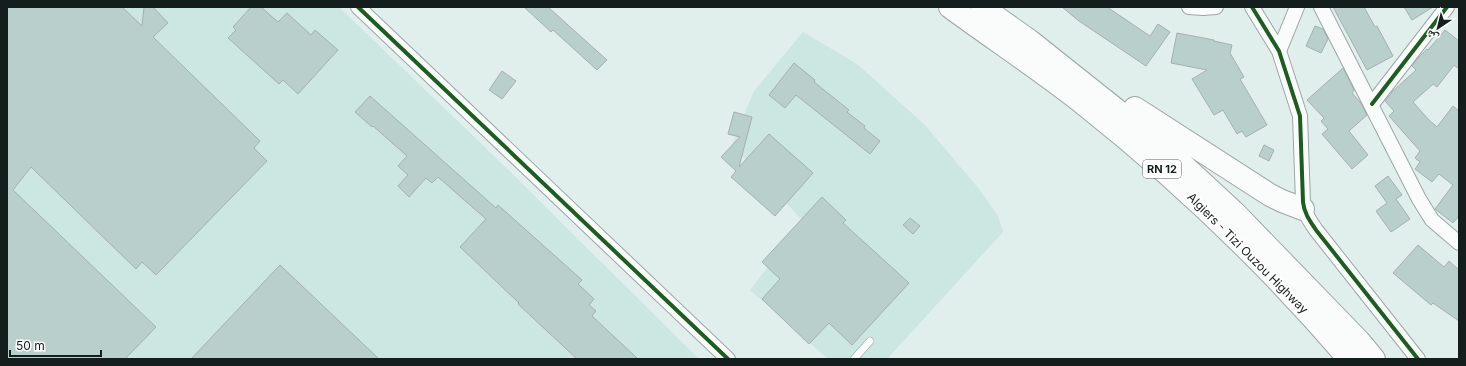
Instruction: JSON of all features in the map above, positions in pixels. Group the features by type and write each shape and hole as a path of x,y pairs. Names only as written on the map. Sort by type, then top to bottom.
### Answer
{"highway":[{"name":"Algiers - Tizi Ouzou Highway","path":"950,7 1085,104 1166,172 1259,261 1349,359"},
{"name":"Algiers - Tizi Ouzou Highway","path":"982,7 1030,41 1143,130 1202,181 1280,259 1359,341 1374,359"},
{"path":"1073,76 1114,94 1270,195 1303,209"}],"street":[{"path":"358,7 728,359"},
{"path":"1189,7 1216,7"},
{"path":"1252,7 1279,51 1300,116 1303,209 1316,230 1418,359"},
{"path":"1279,51 1297,7"},
{"path":"1321,7 1372,104 1419,199 1437,225 1459,243"},
{"path":"1372,104 1447,7"}],"lane":[{"path":"854,359 870,341"}],"shaded area":[{"path":"7,7 339,7 495,157 699,359 7,359"},
{"path":"803,32 857,64 925,125 979,189 998,216 1003,232 887,359 828,359 750,290 803,221 732,145 754,91"}],"building":[{"path":"7,7 122,7 142,26 144,7 153,7 168,23 153,37 260,141 254,148 267,161 156,275 142,262 136,269 31,167 13,190 156,327 125,359 7,359"},
{"path":"251,7 261,7 278,22 287,13 311,35 315,30 338,50 298,94 283,80 279,84 228,38 236,30 233,27"},
{"path":"524,7 548,7 607,60 597,70 553,30 551,32"},
{"path":"1062,7 1107,7 1150,36 1158,24 1170,32 1146,66 1079,21"},
{"path":"1333,7 1364,7 1375,27 1377,26 1393,56 1367,70"},
{"path":"1404,7 1433,7 1412,20"},
{"path":"1315,26 1323,29 1328,39 1321,53 1306,46"},
{"path":"1445,30 1459,41 1459,69 1454,65 1437,87 1433,84 1413,102 1437,127 1453,106 1459,111 1459,216 1453,223 1435,209 1453,185 1439,174 1432,182 1415,169 1420,162 1415,158 1420,151 1389,116 1394,111 1385,101 1392,92 1416,70 1412,66"},
{"path":"1177,33 1232,45 1230,53 1244,77 1240,79 1267,125 1246,137 1242,131 1237,134 1223,110 1214,115 1192,79 1207,70 1171,63"},
{"path":"794,63 815,80 814,82 849,110 847,112 865,126 864,128 880,141 870,154 796,95 785,108 769,95"},
{"path":"1343,68 1354,90 1352,93 1360,102 1367,115 1349,131 1368,155 1352,169 1322,134 1328,129 1321,121 1324,118 1307,100"},
{"path":"502,71 516,81 502,99 489,90"},
{"path":"370,96 496,208 498,205 582,280 578,284 594,299 589,305 596,311 592,316 638,359 577,359 518,304 519,303 460,247 486,219 438,177 432,183 426,178 409,197 398,186 408,175 398,166 407,156 355,112"},
{"path":"734,112 752,117 739,167 769,134 813,173 775,216 731,177 736,171 721,157 740,137 728,134"},
{"path":"1264,145 1274,150 1269,161 1259,156"},
{"path":"1388,176 1402,195 1396,199 1410,219 1391,232 1376,211 1387,203 1375,186"},
{"path":"822,197 846,220 843,223 909,283 852,345 829,323 809,344 762,299 780,279 762,262"},
{"path":"910,218 920,226 913,234 903,225"},
{"path":"1418,245 1444,267 1449,261 1459,270 1459,321 1433,303 1431,305 1393,273"},
{"path":"280,265 379,359 191,359"}],"cycle path":[{"path":"358,7 728,359"},
{"path":"1252,7 1279,51 1300,116 1303,202 1306,213 1316,230 1418,359"},
{"path":"1372,104 1447,7"}]}
